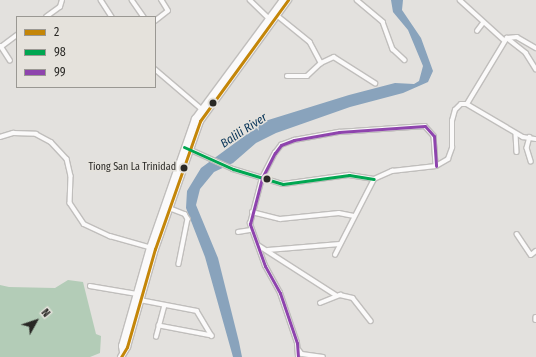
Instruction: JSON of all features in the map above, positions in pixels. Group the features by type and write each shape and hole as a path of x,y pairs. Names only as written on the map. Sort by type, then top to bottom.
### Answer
{"highway":[{"path":"122,355 127,347 138,297 152,248 186,148 203,110 272,20 283,0"},
{"path":"272,20 278,16 288,0"}],"street":[{"path":"47,16 60,7 62,0"},
{"path":"100,0 111,16"},
{"path":"132,0 143,16"},
{"path":"156,20 168,11 161,0"},
{"path":"250,0 272,20"},
{"path":"357,0 382,20 393,49 405,60"},
{"path":"460,0 484,23 526,53 536,68"},
{"path":"278,16 310,42 321,63"},
{"path":"477,31 484,23"},
{"path":"10,61 1,47 16,36"},
{"path":"467,104 506,39 517,37 536,48"},
{"path":"286,76 307,76 329,58 337,58 375,83"},
{"path":"156,70 203,110"},
{"path":"335,255 374,180 384,173 403,168 436,166 448,159 452,148 453,114 458,106 467,104 516,134 533,137 527,148 531,161"},
{"path":"405,121 405,126"},
{"path":"323,357 302,354 280,293 265,266 251,230 250,219 262,178 275,153 287,142 339,132 405,126 425,126 432,132 435,141 436,166"},
{"path":"0,137 13,133 36,134 51,142 67,158 71,176 70,203 84,224 110,236 152,248"},
{"path":"516,134 517,152"},
{"path":"186,148 233,169 283,184 349,175 374,180"},
{"path":"166,207 185,214 188,219 179,264"},
{"path":"252,212 280,219 339,213 354,216"},
{"path":"238,232 251,230"},
{"path":"516,234 531,255 536,251"},
{"path":"268,250 340,244"},
{"path":"258,245 336,295 356,299 371,321"},
{"path":"90,286 138,297 164,307 182,307 197,311 212,336 159,326"},
{"path":"320,303 336,295"},
{"path":"156,337 164,307"},
{"path":"298,346 298,357"}],"green space":[{"path":"68,280 83,282 96,334 101,336 100,353 90,357 0,357 0,285 9,287 55,288"}],"water":[{"path":"391,0 403,0 402,10 421,38 433,71 428,82 403,93 350,107 276,133 256,143 233,163 214,172 200,189 196,205 218,258 242,357 233,357 205,257 186,208 187,191 201,168 265,121 349,95 395,83 414,84 419,81 423,66 408,30 393,12"}],"transit line":[{"name":"2","path":"121,357 127,347 155,249 200,121 288,0"},
{"name":"99","path":"298,357 297,343 280,293 265,266 250,224 262,178 275,153 281,145 294,140 339,132 425,126 434,136 436,166"},
{"name":"98","path":"184,147 233,169 283,184 349,175 374,179"}],"place":[{"name":"Tiong San La Trinidad","path":"184,168"}],"water label":[{"name":"Balili River","path":"244,131"}]}
